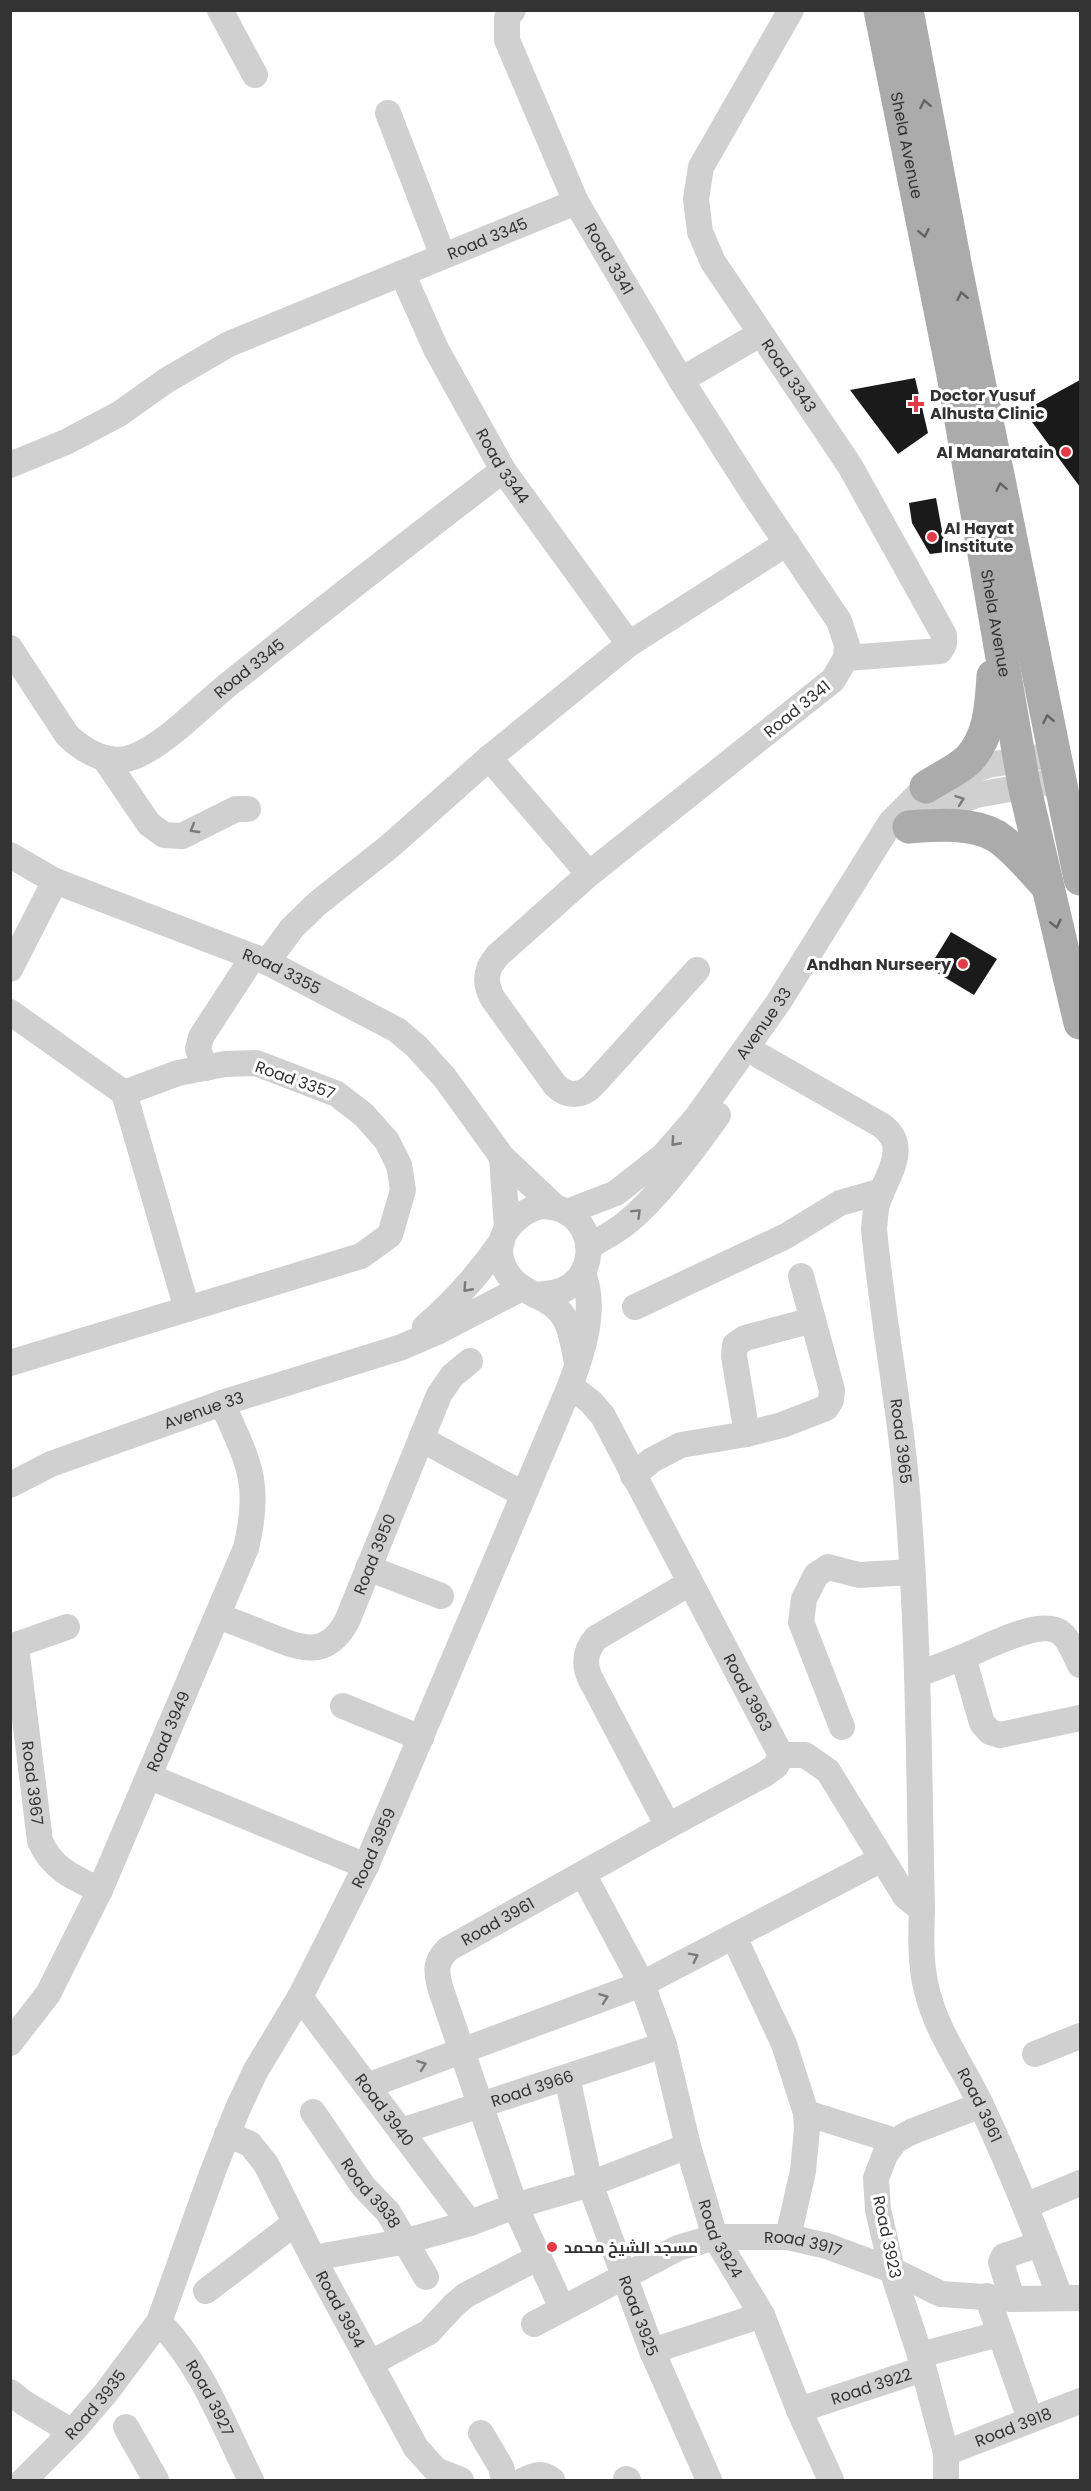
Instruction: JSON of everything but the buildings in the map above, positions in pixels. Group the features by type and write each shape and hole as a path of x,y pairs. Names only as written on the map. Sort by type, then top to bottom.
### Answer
{"main road":[{"name":"Shela Avenue","path":"880,10 953,375 1022,772 1046,885 1080,1023"},
{"name":"Shela Avenue","path":"907,10 954,257 1058,767 1075,826 1080,879"},
{"path":"926,787 968,759 982,741 989,721 998,633"},
{"path":"909,827 954,826 977,829 996,836 1046,885"}],"street":[{"name":"Road 3341","path":"513,10 507,18 507,40 576,202 681,380 839,621 847,645 846,658 833,680 589,874 496,956 488,970 487,978 493,999 560,1090 574,1095 588,1090 698,970"},
{"name":"Road 3343","path":"791,10 702,167 696,199 700,232 713,262 850,466 944,635 944,644 940,651 846,658"},
{"path":"228,13 255,75"},
{"path":"388,113 443,256"},
{"name":"Road 3345","path":"10,465 66,442 119,414 167,380 229,344 576,202"},
{"name":"Road 3344","path":"402,273 436,349 504,470 629,644"},
{"path":"681,380 760,334"},
{"name":"Road 3345","path":"104,758 116,760 132,757 164,738 216,693 504,470"},
{"path":"205,1068 198,1049 201,1036 260,959 318,903 390,846 489,758 629,644 787,543"},
{"path":"10,648 67,735 78,745 104,758 149,824 164,835 182,836 236,809 248,809"},
{"path":"489,758 589,874"},
{"name":"Avenue 33","path":"561,1209 616,1193 663,1156 697,1117 778,1003 891,822 926,787 956,774 1022,772 1058,767"},
{"name":"Avenue 33","path":"589,1246 624,1225 642,1208 699,1143 760,1056 891,851 909,827 956,801 976,795 1022,772"},
{"name":"Road 3355","path":"10,855 55,881 260,959 397,1030 417,1047 445,1078 502,1157 561,1209"},
{"path":"10,969 55,881"},
{"path":"10,1012 124,1094 187,1309"},
{"name":"Road 3965","path":"760,1056 888,1130 896,1145 896,1154 878,1203 874,1229 900,1422 910,1520 917,1675 922,1910"},
{"name":"Road 3357","path":"10,1363 361,1256 390,1235 403,1190 399,1165 387,1141 364,1115 337,1094 255,1063 178,1073 124,1094"},
{"path":"502,1157 504,1234 501,1255 505,1268 512,1279 558,1308 566,1319 574,1377"},
{"path":"635,1307 786,1236 840,1203 882,1191"},
{"path":"504,1234 516,1217 527,1210 541,1206 561,1209 578,1221 586,1233 589,1246 588,1260 583,1273 574,1283 562,1291 528,1291"},
{"name":"Avenue 33","path":"402,1347 452,1304 480,1273 504,1234"},
{"name":"Road 3959","path":"159,2322 227,2134 256,2070 300,1997 366,1866 574,1377 590,1304 583,1273"},
{"path":"633,1476 652,1460 681,1445 747,1434 782,1425 826,1408 831,1400 832,1390 801,1276"},
{"name":"Avenue 33","path":"10,1485 51,1464 222,1403 402,1347 528,1291"},
{"path":"747,1434 734,1356 735,1345 746,1338 813,1320"},
{"name":"Road 3950","path":"218,1616 299,1648 322,1646 341,1632 444,1385 470,1361"},
{"name":"Road 3963","path":"574,1377 611,1433 781,1755"},
{"name":"Road 3949","path":"10,2043 48,1994 100,1890 246,1548 254,1491 245,1455 222,1403"},
{"path":"560,1410 592,1420 611,1433"},
{"path":"420,1439 523,1494"},
{"path":"842,1727 801,1622 801,1607 804,1599 819,1571 828,1567 833,1566 859,1575 912,1572"},
{"path":"368,1568 441,1596"},
{"path":"668,1826 591,1680 585,1662 590,1645 596,1638 690,1583"},
{"path":"13,1647 67,1627"},
{"path":"917,1675 1034,1629 1047,1627 1064,1636 1080,1665"},
{"name":"Road 3967","path":"13,1647 40,1841 51,1861 59,1869 100,1890"},
{"path":"963,1657 982,1723 990,1731 1006,1734 1080,1718"},
{"path":"343,1706 421,1738"},
{"path":"781,1755 805,1755 828,1770 905,1896 922,1910"},
{"name":"Road 3961","path":"562,2308 515,2206 460,2051 435,1968 438,1959 448,1949 765,1774 776,1766 781,1755"},
{"path":"150,1776 366,1866"},
{"path":"367,2086 642,1984 882,1859"},
{"name":"Road 3924","path":"583,1874 642,1984 664,2045 688,2146 715,2237 762,2315 799,2410 831,2481"},
{"name":"Road 3961","path":"922,1910 921,1959 927,1993 939,2024 981,2105 1040,2244 1070,2297"},
{"path":"734,1937 784,2044 806,2113 807,2129 803,2170 788,2237"},
{"name":"Road 3940","path":"300,1997 470,2223"},
{"path":"1035,2054 1080,2036"},
{"name":"Road 3966","path":"401,2131 664,2045"},
{"name":"Road 3925","path":"567,2077 590,2184 652,2351 708,2481"},
{"path":"806,2113 895,2141 911,2132 981,2105"},
{"name":"Road 3938","path":"313,2112 363,2186 383,2205 407,2241 426,2277"},
{"name":"Road 3934","path":"227,2134 250,2144 262,2157 313,2258 416,2448 425,2461 436,2470 461,2481"},
{"name":"Road 3923","path":"895,2141 885,2155 876,2178 878,2210 892,2270 922,2362 946,2453 946,2481"},
{"path":"313,2258 407,2241 470,2223 515,2206 590,2184 688,2146"},
{"path":"1025,2206 1080,2182"},
{"path":"206,2291 296,2223"},
{"name":"Road 3917","path":"534,2324 678,2248 715,2237 788,2237 827,2246 892,2270 941,2294 1012,2299 1070,2297"},
{"path":"1012,2299 1001,2262 1002,2258 1040,2244"},
{"path":"371,2363 429,2332 454,2304 466,2295 539,2257"},
{"path":"987,2296 1030,2419"},
{"path":"652,2351 762,2315"},
{"name":"Road 3935","path":"24,2481 105,2394 159,2322"},
{"name":"Road 3927","path":"159,2322 188,2357 251,2481"},
{"name":"Road 3922","path":"799,2410 999,2334"},
{"path":"10,2392 72,2432"},
{"name":"Road 3918","path":"946,2453 1080,2401"},
{"path":"126,2427 156,2481"},
{"path":"481,2433 501,2467 504,2481"},
{"path":"524,2481 537,2475 548,2477 552,2481"}],"place":[{"name":"Doctor Yusuf Alhusta Clinic","path":"916,404"},
{"name":"Al Manaratain","path":"1066,452"},
{"name":"Al Hayat Institute","path":"932,537"},
{"name":"Andhan Nurseery","path":"963,964"},
{"name":"مسجد الشيخ محمد","path":"552,2247"}]}
